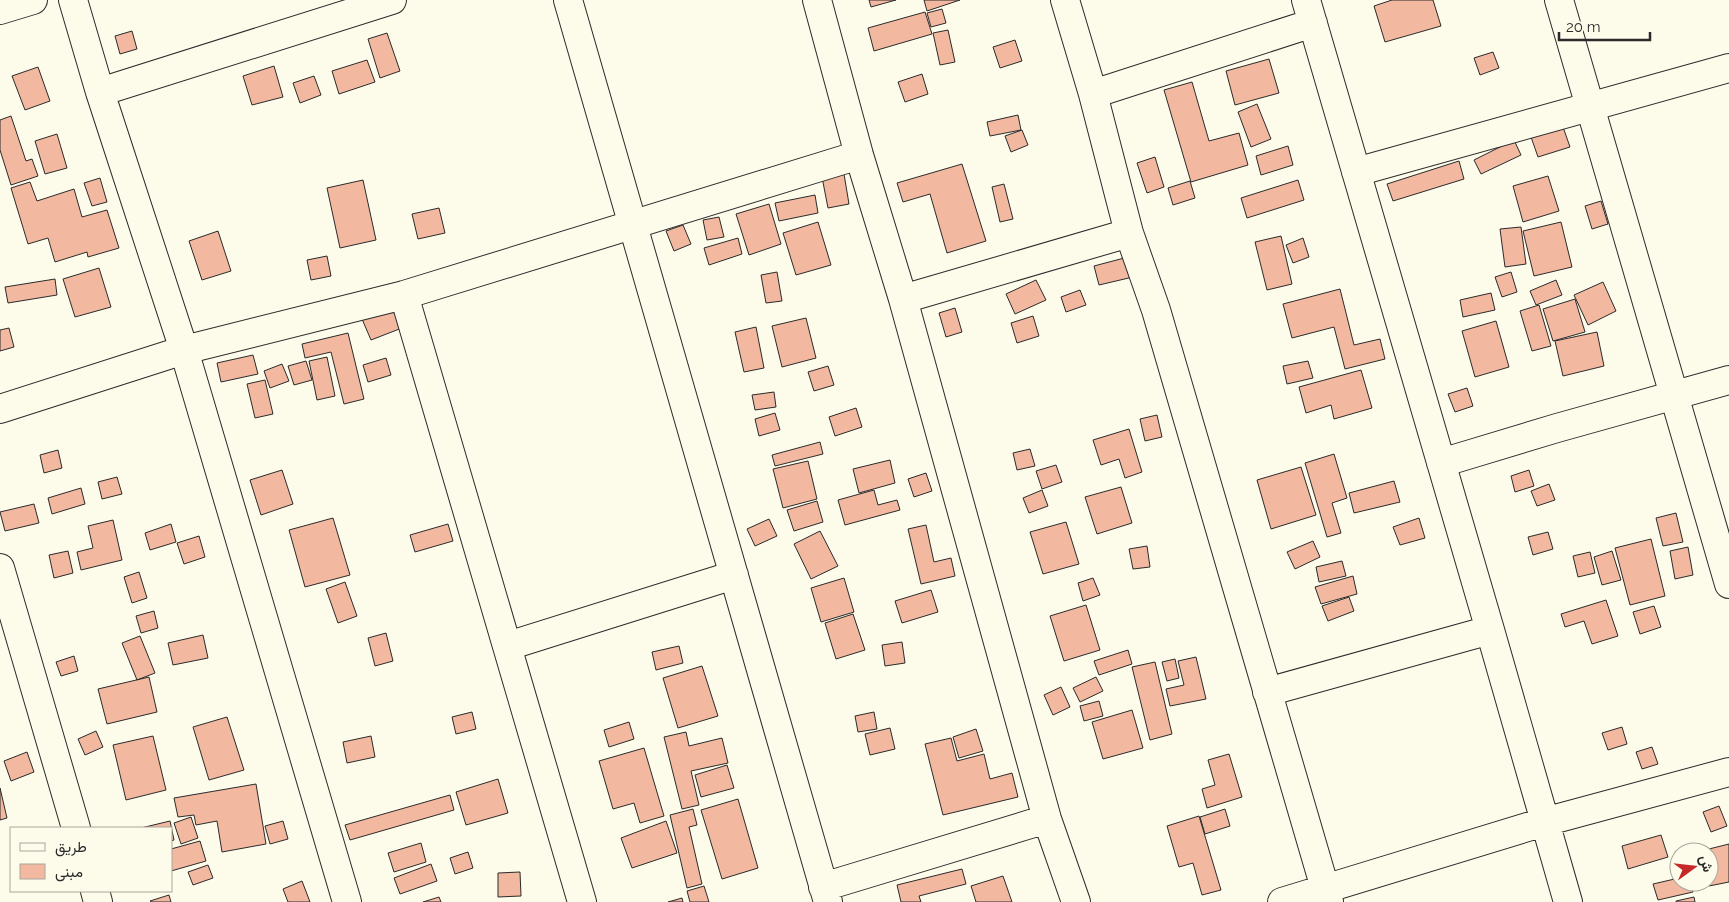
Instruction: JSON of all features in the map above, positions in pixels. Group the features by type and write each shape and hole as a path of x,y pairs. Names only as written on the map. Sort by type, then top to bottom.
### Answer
{"street":[{"path":"0,10 33,0"},
{"path":"73,0 100,92 184,350 347,902"},
{"path":"100,92 392,0"},
{"path":"568,0 826,894 1047,819"},
{"path":"817,0 859,156 903,299 1047,819 1076,902"},
{"path":"1065,0 1129,232 1156,310 1327,896"},
{"path":"1559,0 1729,584"},
{"path":"1092,94 1310,12 1568,902"},
{"path":"1356,172 1729,68"},
{"path":"0,410 184,350 404,294 859,156"},
{"path":"903,299 1129,232"},
{"path":"404,294 582,902"},
{"path":"1441,463 1557,428 1729,380"},
{"path":"0,568 76,827"},
{"path":"508,646 734,576"},
{"path":"1267,692 1490,630"},
{"path":"1282,902 1327,896 1544,822 1729,772"}],"building":[{"path":"869,0 896,0 871,7"},
{"path":"924,0 960,0 927,11"},
{"path":"1392,0 1433,0 1441,26 1385,42 1374,6"},
{"path":"942,9 946,23 931,27 927,13"},
{"path":"925,12 932,34 874,51 868,28"},
{"path":"948,30 955,62 940,65 933,33"},
{"path":"132,31 137,49 120,54 115,36"},
{"path":"387,33 400,71 380,78 368,39"},
{"path":"1015,40 1022,61 1000,68 993,47"},
{"path":"1493,52 1499,68 1480,75 1474,58"},
{"path":"1269,59 1279,93 1235,105 1226,71"},
{"path":"367,60 375,82 339,94 332,71"},
{"path":"274,66 283,97 252,105 243,76"},
{"path":"38,67 50,101 25,110 12,76"},
{"path":"922,74 928,94 905,102 898,82"},
{"path":"314,76 321,95 300,103 293,83"},
{"path":"1192,82 1209,141 1239,133 1248,165 1191,182 1164,90"},
{"path":"1257,104 1271,139 1251,147 1238,112"},
{"path":"1018,115 1021,130 990,136 987,122"},
{"path":"11,116 26,161 32,159 38,176 11,185 0,150 0,120"},
{"path":"1563,127 1570,147 1538,157 1531,137"},
{"path":"1022,130 1028,145 1011,152 1005,136"},
{"path":"57,134 67,168 45,174 35,141"},
{"path":"1514,140 1521,155 1481,174 1474,160"},
{"path":"1288,146 1293,165 1261,175 1256,156"},
{"path":"1155,157 1164,187 1147,193 1137,163"},
{"path":"1459,161 1464,179 1393,201 1387,184"},
{"path":"962,164 986,241 947,253 930,194 903,202 897,183"},
{"path":"843,168 849,204 828,208 821,172"},
{"path":"1548,176 1559,211 1523,222 1513,186"},
{"path":"100,178 107,202 92,206 84,183"},
{"path":"363,180 376,240 340,248 327,188"},
{"path":"1298,180 1304,200 1247,218 1241,198"},
{"path":"1190,181 1195,198 1173,205 1168,188"},
{"path":"30,182 37,201 74,189 82,217 107,210 119,248 88,257 87,252 55,262 48,238 28,244 11,188"},
{"path":"1004,184 1013,219 1000,222 992,187"},
{"path":"815,195 818,213 779,221 775,203"},
{"path":"1601,201 1608,224 1592,229 1585,206"},
{"path":"769,204 781,244 749,255 736,214"},
{"path":"439,208 445,233 418,239 412,214"},
{"path":"719,217 724,237 707,240 703,220"},
{"path":"818,222 831,265 796,275 783,233"},
{"path":"1561,222 1572,267 1534,276 1523,231"},
{"path":"683,225 691,244 674,251 666,231"},
{"path":"1521,227 1526,264 1505,267 1500,229"},
{"path":"218,231 231,271 202,280 189,241"},
{"path":"1281,236 1292,284 1267,290 1255,242"},
{"path":"738,238 742,254 709,265 704,248"},
{"path":"1303,238 1309,257 1293,263 1286,245"},
{"path":"327,256 331,276 311,280 307,260"},
{"path":"1128,257 1133,277 1099,285 1094,266"},
{"path":"99,268 111,307 75,317 63,279"},
{"path":"777,272 782,301 766,303 761,275"},
{"path":"1511,272 1517,292 1502,297 1495,277"},
{"path":"55,279 57,295 8,303 5,287"},
{"path":"1036,280 1046,300 1015,314 1006,294"},
{"path":"1556,280 1562,295 1536,305 1530,291"},
{"path":"1603,282 1616,311 1588,325 1574,295"},
{"path":"1340,289 1354,345 1380,339 1385,359 1345,369 1334,327 1292,338 1283,304"},
{"path":"1080,290 1086,305 1066,312 1061,297"},
{"path":"1491,293 1495,310 1463,317 1460,300"},
{"path":"1575,299 1585,332 1553,341 1543,309"},
{"path":"399,305 407,326 371,340 362,319"},
{"path":"1539,305 1551,346 1532,351 1520,311"},
{"path":"955,308 962,332 946,337 939,313"},
{"path":"1033,316 1039,336 1017,343 1011,323"},
{"path":"806,318 816,358 782,367 772,326"},
{"path":"1496,321 1509,367 1475,377 1462,331"},
{"path":"756,327 764,368 744,372 735,332"},
{"path":"9,328 14,347 0,351 0,330"},
{"path":"1597,332 1604,366 1563,376 1555,341"},
{"path":"348,333 364,399 344,404 331,352 305,358 302,344"},
{"path":"253,355 258,374 221,382 217,363"},
{"path":"327,357 335,396 317,400 309,361"},
{"path":"386,358 391,375 368,382 363,365"},
{"path":"306,361 312,380 294,385 288,366"},
{"path":"1308,361 1313,378 1287,384 1283,366"},
{"path":"282,364 289,381 270,388 264,371"},
{"path":"828,366 834,385 814,391 808,372"},
{"path":"1361,370 1372,408 1334,419 1331,405 1306,413 1299,387"},
{"path":"265,380 273,414 255,418 247,384"},
{"path":"1467,388 1473,406 1455,412 1448,394"},
{"path":"774,392 776,407 755,410 752,395"},
{"path":"856,408 862,427 835,436 829,417"},
{"path":"775,413 780,430 759,436 755,419"},
{"path":"1157,415 1162,437 1145,441 1140,419"},
{"path":"1129,429 1142,472 1125,478 1119,459 1101,465 1093,440"},
{"path":"820,442 823,454 775,466 772,455"},
{"path":"1030,449 1035,466 1017,470 1013,453"},
{"path":"58,450 62,468 44,473 40,455"},
{"path":"1334,454 1347,498 1332,503 1341,533 1327,537 1305,463"},
{"path":"890,460 895,483 859,493 853,469"},
{"path":"808,461 817,499 783,508 773,469"},
{"path":"1056,465 1062,482 1042,489 1036,471"},
{"path":"1301,467 1316,515 1271,529 1257,480"},
{"path":"282,470 293,504 261,515 250,480"},
{"path":"1529,470 1534,486 1515,492 1511,476"},
{"path":"926,473 932,491 914,497 908,479"},
{"path":"117,477 122,494 102,499 98,482"},
{"path":"1394,481 1400,502 1354,513 1349,493"},
{"path":"1549,484 1555,500 1537,506 1531,491"},
{"path":"1121,487 1132,523 1097,534 1085,497"},
{"path":"81,488 85,504 52,514 48,498"},
{"path":"874,490 878,505 897,500 900,510 845,525 838,500"},
{"path":"1042,490 1048,506 1029,513 1023,498"},
{"path":"817,501 823,522 794,531 787,510"},
{"path":"34,504 39,523 5,531 0,512"},
{"path":"1676,513 1683,542 1663,546 1656,518"},
{"path":"333,518 350,575 305,587 289,530"},
{"path":"1419,518 1425,538 1400,545 1393,527"},
{"path":"769,519 777,536 755,546 747,529"},
{"path":"113,520 122,560 81,570 77,552 93,548 88,526"},
{"path":"1066,522 1079,564 1043,574 1030,532"},
{"path":"171,524 176,542 150,550 145,533"},
{"path":"448,524 453,541 415,552 410,535"},
{"path":"926,525 934,562 951,558 955,576 921,584 908,529"},
{"path":"820,531 838,566 811,579 794,544"},
{"path":"1548,532 1553,549 1533,555 1528,537"},
{"path":"199,536 205,557 184,564 177,543"},
{"path":"1651,539 1665,596 1630,605 1615,548"},
{"path":"1313,541 1320,557 1295,569 1287,552"},
{"path":"1147,546 1150,567 1133,569 1129,549"},
{"path":"1688,547 1693,575 1675,579 1670,551"},
{"path":"68,551 73,573 54,578 49,555"},
{"path":"1612,551 1621,580 1602,585 1594,557"},
{"path":"1590,552 1595,573 1578,577 1573,556"},
{"path":"1342,561 1346,576 1319,582 1316,567"},
{"path":"139,572 147,598 132,603 124,577"},
{"path":"1353,576 1357,594 1321,604 1315,587"},
{"path":"844,578 854,612 821,622 811,588"},
{"path":"1093,578 1100,595 1083,601 1078,583"},
{"path":"345,582 357,616 338,623 326,589"},
{"path":"931,590 938,612 902,623 895,601"},
{"path":"1349,597 1354,611 1328,621 1322,606"},
{"path":"1606,600 1618,636 1592,644 1584,621 1565,627 1561,614"},
{"path":"1086,605 1100,650 1064,661 1050,616"},
{"path":"1654,606 1661,627 1640,634 1633,612"},
{"path":"154,611 158,628 141,633 136,616"},
{"path":"853,614 865,650 836,659 825,623"},
{"path":"386,633 393,661 375,666 368,638"},
{"path":"203,635 208,658 173,665 168,643"},
{"path":"140,636 155,673 137,680 122,643"},
{"path":"902,642 905,663 885,666 882,645"},
{"path":"679,646 683,663 656,670 652,652"},
{"path":"1128,650 1132,664 1099,675 1094,661"},
{"path":"74,656 78,671 61,676 56,662"},
{"path":"1196,657 1206,699 1170,706 1166,689 1184,685 1178,661"},
{"path":"1175,659 1179,678 1167,681 1162,662"},
{"path":"1155,662 1172,734 1150,740 1132,667"},
{"path":"702,666 718,716 678,728 663,678"},
{"path":"149,677 157,712 107,724 98,689"},
{"path":"1096,677 1103,691 1080,702 1073,688"},
{"path":"1061,687 1070,707 1053,715 1044,695"},
{"path":"1099,701 1103,716 1084,721 1080,706"},
{"path":"1132,710 1143,748 1103,759 1092,722"},
{"path":"472,712 476,729 456,734 452,717"},
{"path":"874,712 877,729 858,732 855,716"},
{"path":"227,717 244,770 209,780 193,727"},
{"path":"629,722 634,739 609,747 604,730"},
{"path":"1622,727 1627,744 1608,750 1602,733"},
{"path":"890,728 895,749 870,755 865,734"},
{"path":"976,729 983,751 959,758 953,737"},
{"path":"96,731 103,747 85,755 78,739"},
{"path":"686,732 689,746 722,738 728,763 691,771 699,805 682,809 664,737"},
{"path":"153,736 166,790 126,800 113,745"},
{"path":"371,736 375,757 347,763 343,742"},
{"path":"951,738 957,761 984,754 990,779 1012,773 1018,797 943,815 925,744"},
{"path":"1652,747 1658,764 1642,769 1636,752"},
{"path":"644,748 664,816 640,823 634,803 613,809 599,761"},
{"path":"27,752 34,772 11,781 4,761"},
{"path":"1229,754 1242,797 1207,808 1202,789 1215,785 1208,760"},
{"path":"727,765 734,788 701,797 695,775"},
{"path":"498,779 508,813 466,825 456,792"},
{"path":"256,784 266,844 222,852 217,821 196,825 194,815 178,817 174,798"},
{"path":"0,788 7,818 0,820"},
{"path":"450,795 454,810 350,840 345,825"},
{"path":"738,799 758,868 722,879 701,810"},
{"path":"1719,806 1727,826 1711,832 1703,812"},
{"path":"693,809 697,825 689,827 702,884 687,888 670,815"},
{"path":"1225,809 1230,826 1205,834 1200,817"},
{"path":"1199,816 1221,890 1202,895 1193,863 1179,867 1167,826"},
{"path":"191,817 198,838 181,844 174,823"},
{"path":"170,821 171,827 145,827"},
{"path":"283,821 288,839 270,844 265,826"},
{"path":"666,821 677,853 632,868 621,838"},
{"path":"1661,835 1668,857 1628,869 1622,846"},
{"path":"200,841 206,861 172,871 172,849"},
{"path":"421,843 426,862 394,872 388,853"},
{"path":"1729,844 1729,882 1719,884 1719,846"},
{"path":"468,852 473,868 455,874 450,858"},
{"path":"431,864 437,881 400,894 394,878"},
{"path":"208,865 213,878 193,885 188,872"},
{"path":"962,869 966,884 919,896 921,902 901,902 897,885"},
{"path":"520,872 521,896 498,897 498,873"},
{"path":"1003,876 1012,902 976,902 971,886"},
{"path":"1669,880 1669,892 1693,892 1658,900 1653,884"},
{"path":"302,881 310,902 288,902 283,889"},
{"path":"704,886 709,902 690,902 687,891"},
{"path":"169,895 171,902 150,901"},
{"path":"439,897 441,902 423,902"},
{"path":"1694,897 1695,902 1676,902 1676,901"},
{"path":"682,898 683,902 668,902"}]}
